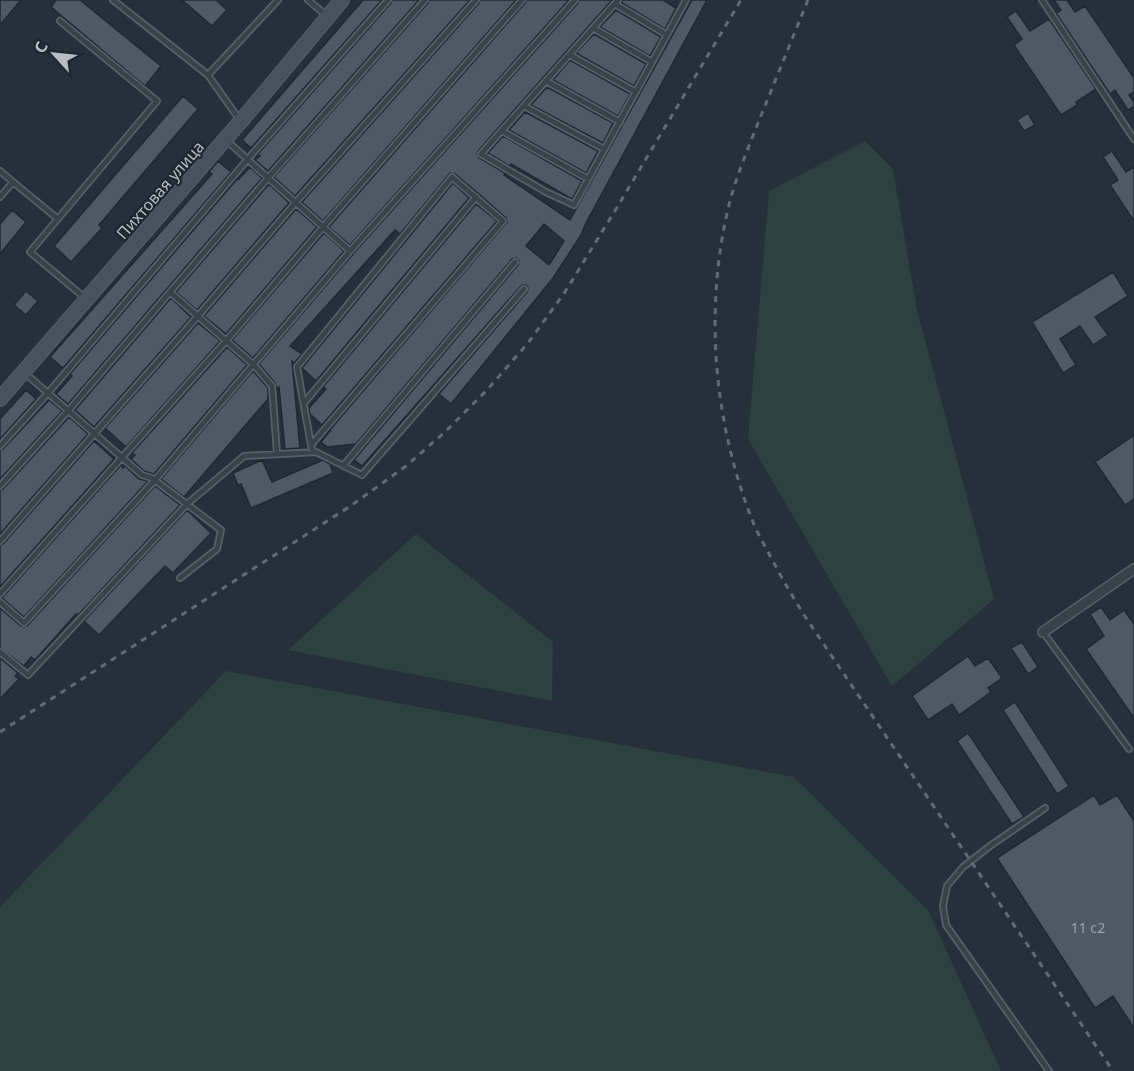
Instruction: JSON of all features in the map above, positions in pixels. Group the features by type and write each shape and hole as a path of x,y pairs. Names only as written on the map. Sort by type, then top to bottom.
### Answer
{"street":[{"name":"Пихтовая улица","path":"0,399 241,121 342,0"},
{"path":"1043,632 1134,569"}],"lane":[{"path":"113,0 208,75 241,121"},
{"path":"208,75 278,0"},
{"path":"308,0 328,16"},
{"path":"0,446 388,0"},
{"path":"0,486 68,411 268,178 425,0"},
{"path":"0,541 476,0"},
{"path":"0,594 226,341 522,0"},
{"path":"0,602 24,623 155,480 351,251 575,0"},
{"path":"667,35 617,2 481,154 546,192 574,205 604,149 620,122 685,2 677,0"},
{"path":"1042,0 1134,139"},
{"path":"60,21 157,101 30,252 87,300"},
{"path":"593,28 652,62"},
{"path":"570,55 636,92"},
{"path":"546,81 620,122"},
{"path":"524,106 604,149"},
{"path":"502,131 588,179"},
{"path":"225,139 351,251"},
{"path":"0,171 58,219"},
{"path":"311,446 503,221 452,177 297,368 311,446 313,452"},
{"path":"0,197 13,182"},
{"path":"304,403 476,197"},
{"path":"343,465 515,262"},
{"path":"0,652 28,675 187,504 244,456 316,452 362,475 524,289"},
{"path":"170,292 254,365 272,386 277,454"},
{"path":"24,372 142,476 155,480 221,530 217,549 180,578"},
{"path":"1043,632 1130,749"},
{"path":"1045,808 963,867 946,886 943,906 946,925 1048,1071"}],"shaded area":[{"path":"865,141 893,169 917,310 994,599 892,686 748,439 769,191"},
{"path":"416,534 553,642 552,701 288,650"},
{"path":"226,671 794,777 928,910 1001,1071 0,1071 0,907"}],"building":[{"path":"0,0 21,0 0,25"},
{"path":"56,0 80,0 161,66 145,86 51,7"},
{"path":"182,0 216,0 227,10 212,26"},
{"path":"363,0 382,0 251,148 242,140"},
{"path":"392,0 419,0 268,171 255,160 260,156 258,154"},
{"path":"429,0 470,0 295,196 274,177"},
{"path":"480,0 516,0 323,221 302,202"},
{"path":"526,0 569,0 350,245 329,227"},
{"path":"579,0 612,0 477,154 479,158 505,173 504,175 570,220 692,0 707,0 581,235 553,278 451,404 439,394 527,292 526,285 521,286 362,466 354,460 518,265 519,261 516,258 512,259 356,444 327,447 321,442 507,222 506,218 479,194 455,174 450,173 400,234 395,230 290,346 302,354 294,363 292,361 300,448 285,449 279,387 277,389 275,383 259,364 353,254","holes":["544,224 564,241 549,265 526,246"]},
{"path":"622,0 663,0 676,8 665,29 622,3"},
{"path":"1054,0 1067,0 1075,12 1085,6 1134,78 1134,92 1129,95 1134,106 1128,110 1115,90 1110,94 1056,13 1061,10"},
{"path":"616,10 661,37 650,56 600,27"},
{"path":"1016,11 1030,31 1049,19 1096,89 1061,115 1014,45 1022,39 1007,17"},
{"path":"594,34 646,64 634,86 576,53"},
{"path":"570,60 630,94 618,116 553,80"},
{"path":"547,87 613,123 603,143 531,105"},
{"path":"183,96 198,109 99,225 102,228 71,262 54,246"},
{"path":"525,112 598,151 586,173 509,130"},
{"path":"1028,113 1035,125 1024,131 1017,120"},
{"path":"503,136 582,181 572,199 488,153"},
{"path":"1112,151 1126,172 1134,167 1134,221 1110,185 1118,180 1103,157"},
{"path":"218,161 231,172 63,368 50,357 212,174 209,172"},
{"path":"250,167 262,178 68,404 56,394 72,376 70,374 238,178"},
{"path":"453,183 469,198 316,381 302,368"},
{"path":"269,184 289,203 197,310 176,292"},
{"path":"476,204 497,221 322,425 310,414 309,408 326,389 323,387"},
{"path":"296,209 317,227 226,334 204,316"},
{"path":"12,210 26,222 0,254 0,224"},
{"path":"324,233 344,251 253,358 232,340"},
{"path":"1113,272 1128,296 1095,317 1108,335 1093,345 1080,326 1060,339 1076,365 1063,373 1032,322"},
{"path":"26,291 38,301 26,315 14,305"},
{"path":"171,298 191,317 94,427 75,410"},
{"path":"198,323 220,341 126,447 105,428"},
{"path":"227,347 247,365 154,474 144,471 131,459 135,455 132,453"},
{"path":"253,371 268,388 268,399 184,497 161,479"},
{"path":"26,390 36,399 0,439 0,419"},
{"path":"49,400 62,411 0,479 0,450"},
{"path":"69,417 88,434 0,534 0,490"},
{"path":"1134,435 1134,499 1125,505 1095,462"},
{"path":"94,441 114,459 0,587 0,545"},
{"path":"262,460 272,482 323,460 330,464 333,473 251,508 241,484 238,485 233,473"},
{"path":"121,465 139,479 148,481 24,617 2,598"},
{"path":"155,486 180,505 35,660 31,657 24,666 0,648 0,608 21,626 27,626"},
{"path":"187,510 211,533 173,573 165,566 99,635 84,621"},
{"path":"1101,607 1110,620 1124,610 1134,624 1134,718 1086,649 1104,636 1090,614"},
{"path":"1022,642 1038,667 1028,674 1011,648"},
{"path":"968,656 975,666 988,658 1002,678 988,688 991,692 959,715 952,704 928,720 912,696"},
{"path":"0,658 18,673 15,676 19,679 0,699"},
{"path":"1015,702 1069,786 1057,794 1003,710"},
{"path":"968,733 1024,817 1012,824 957,741"},
{"path":"1094,795 1100,805 1117,795 1134,821 1134,1028 1113,996 1095,1008 997,858"}],"railway":[{"path":"0,732 352,505 406,466 445,432 487,390 528,343 565,292 741,0"},
{"path":"808,0 738,174 728,209 721,248 716,288 717,367 729,446 740,485 758,533 806,618 1113,1071"}]}
